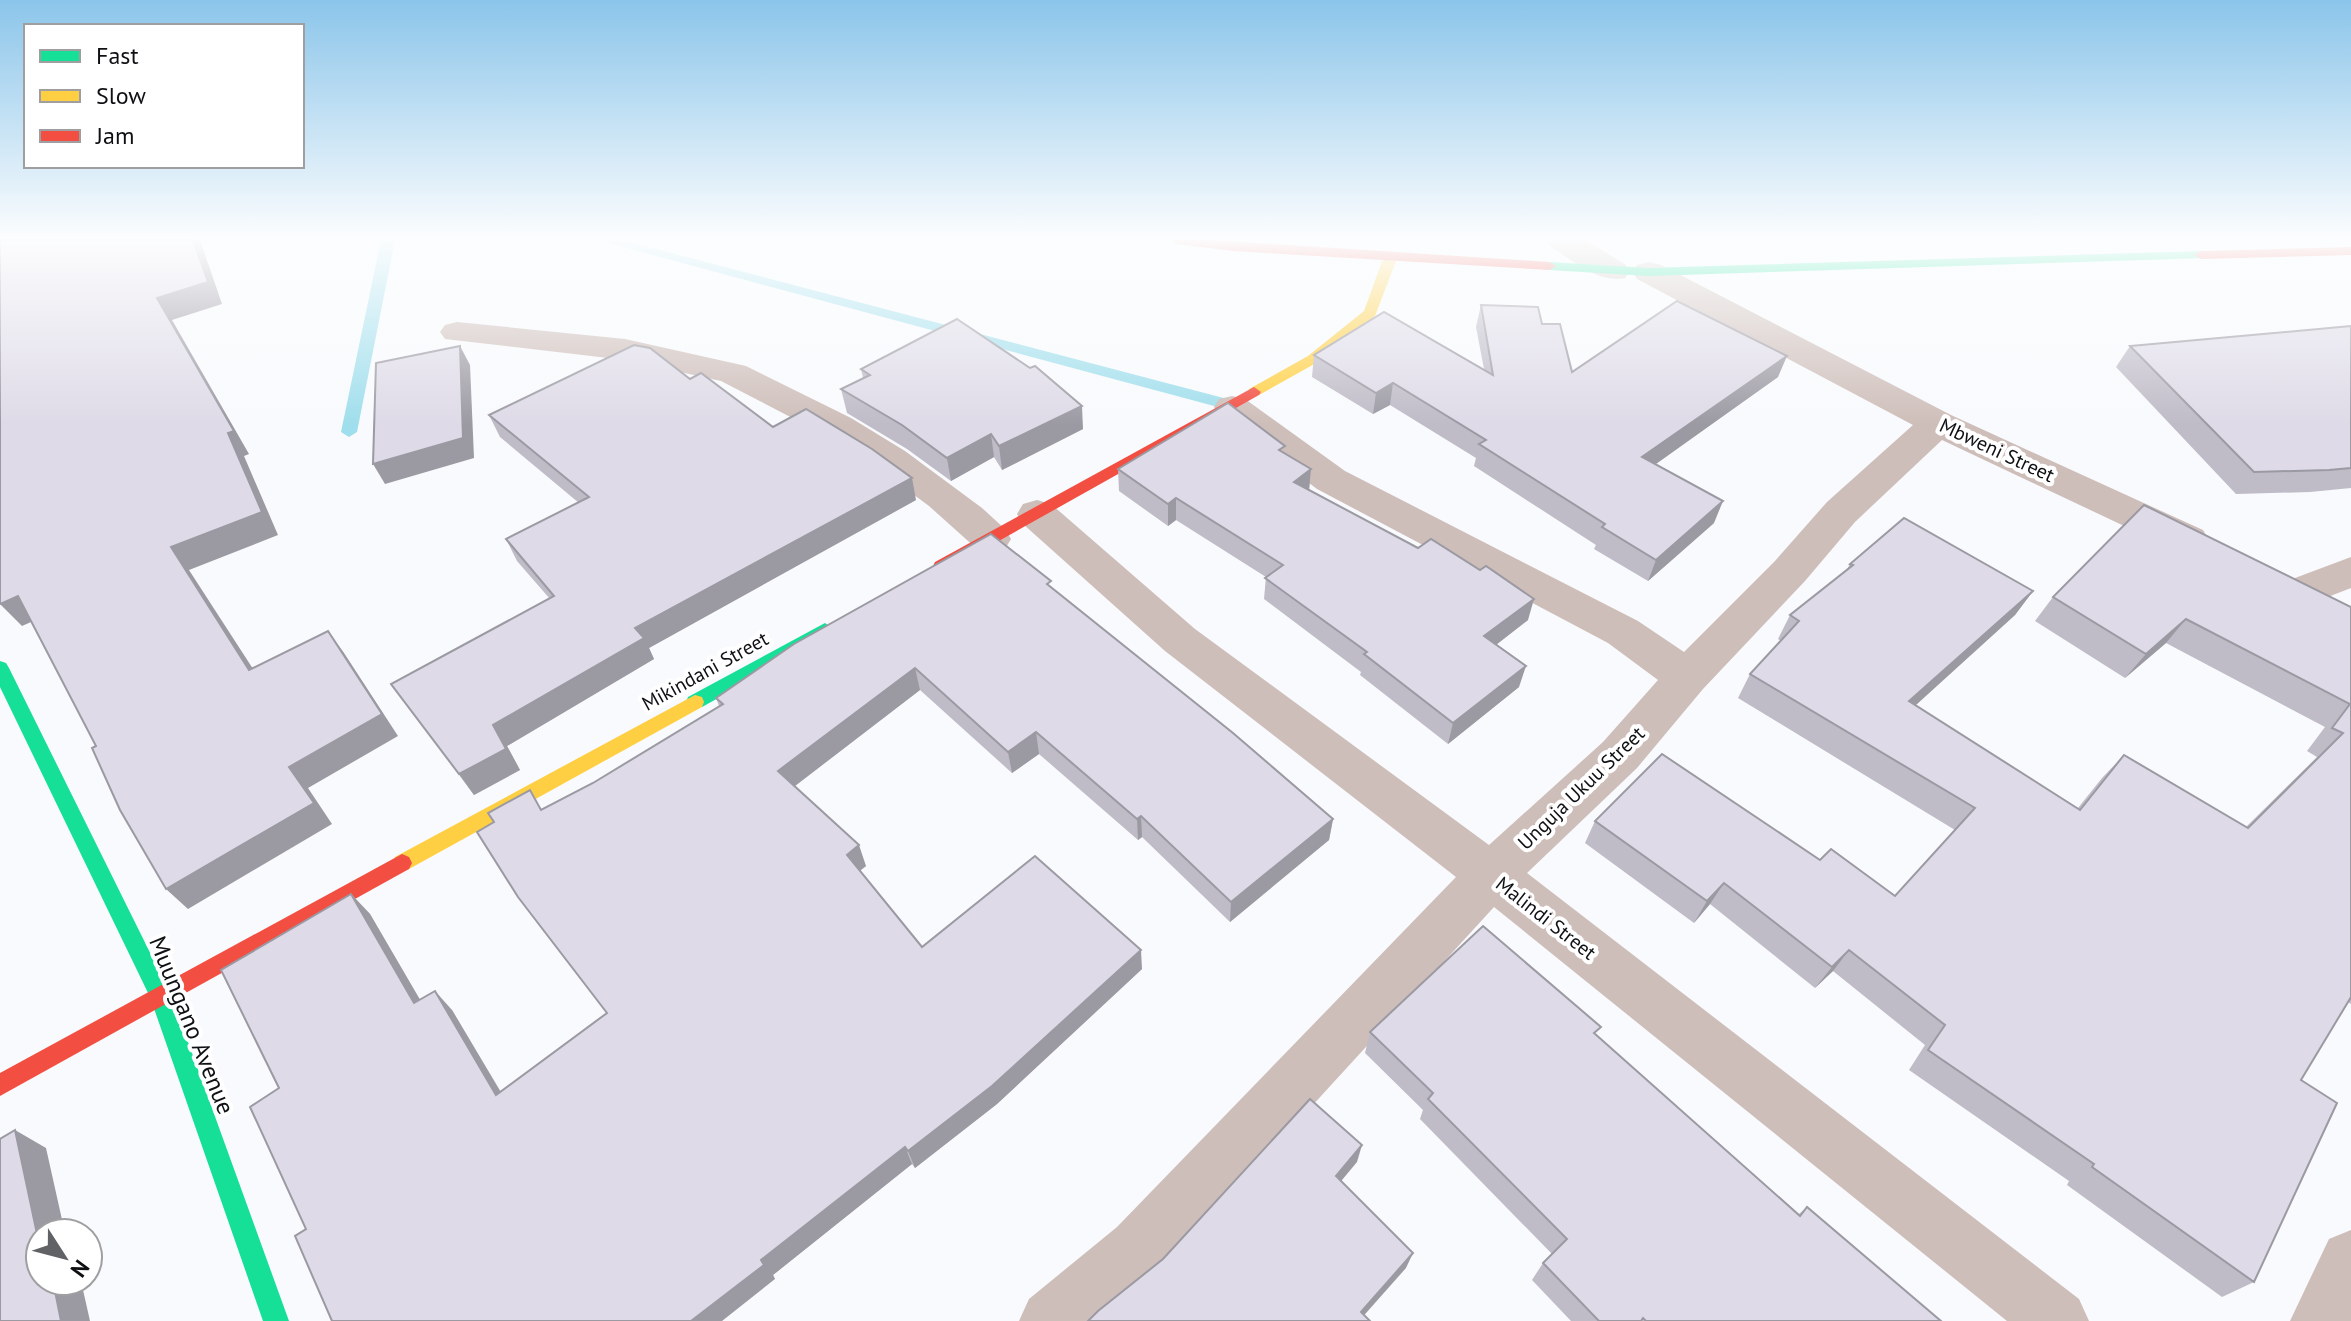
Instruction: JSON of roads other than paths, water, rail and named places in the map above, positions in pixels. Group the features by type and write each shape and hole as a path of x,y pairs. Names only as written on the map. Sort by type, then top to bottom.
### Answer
{"main road":[{"path":"922,577 1232,407 1313,359 1370,313 1375,302"},
{"name":"Mikindani Street","path":"0,1085 839,622"},
{"name":"Muungano Avenue","path":"0,668 160,995 276,1321"}],"street":[{"name":"Mbweni Street","path":"1691,302 1938,423 2218,553"},
{"path":"457,332 614,345 729,372 807,410 890,458 955,503 991,539"},
{"path":"1232,407 1331,480 1623,632 1687,677"},
{"name":"Unguja Ukuu Street","path":"1051,1321 1139,1249 1491,875 1620,755 1687,677 1790,571 1841,512 1938,423"},
{"name":"Malindi Street","path":"1037,514 1180,640 1491,875 2057,1321"},
{"path":"2322,1321 2351,1261"}],"waterway":[{"path":"349,432 375,302"},
{"path":"838,302 1229,405"}]}
